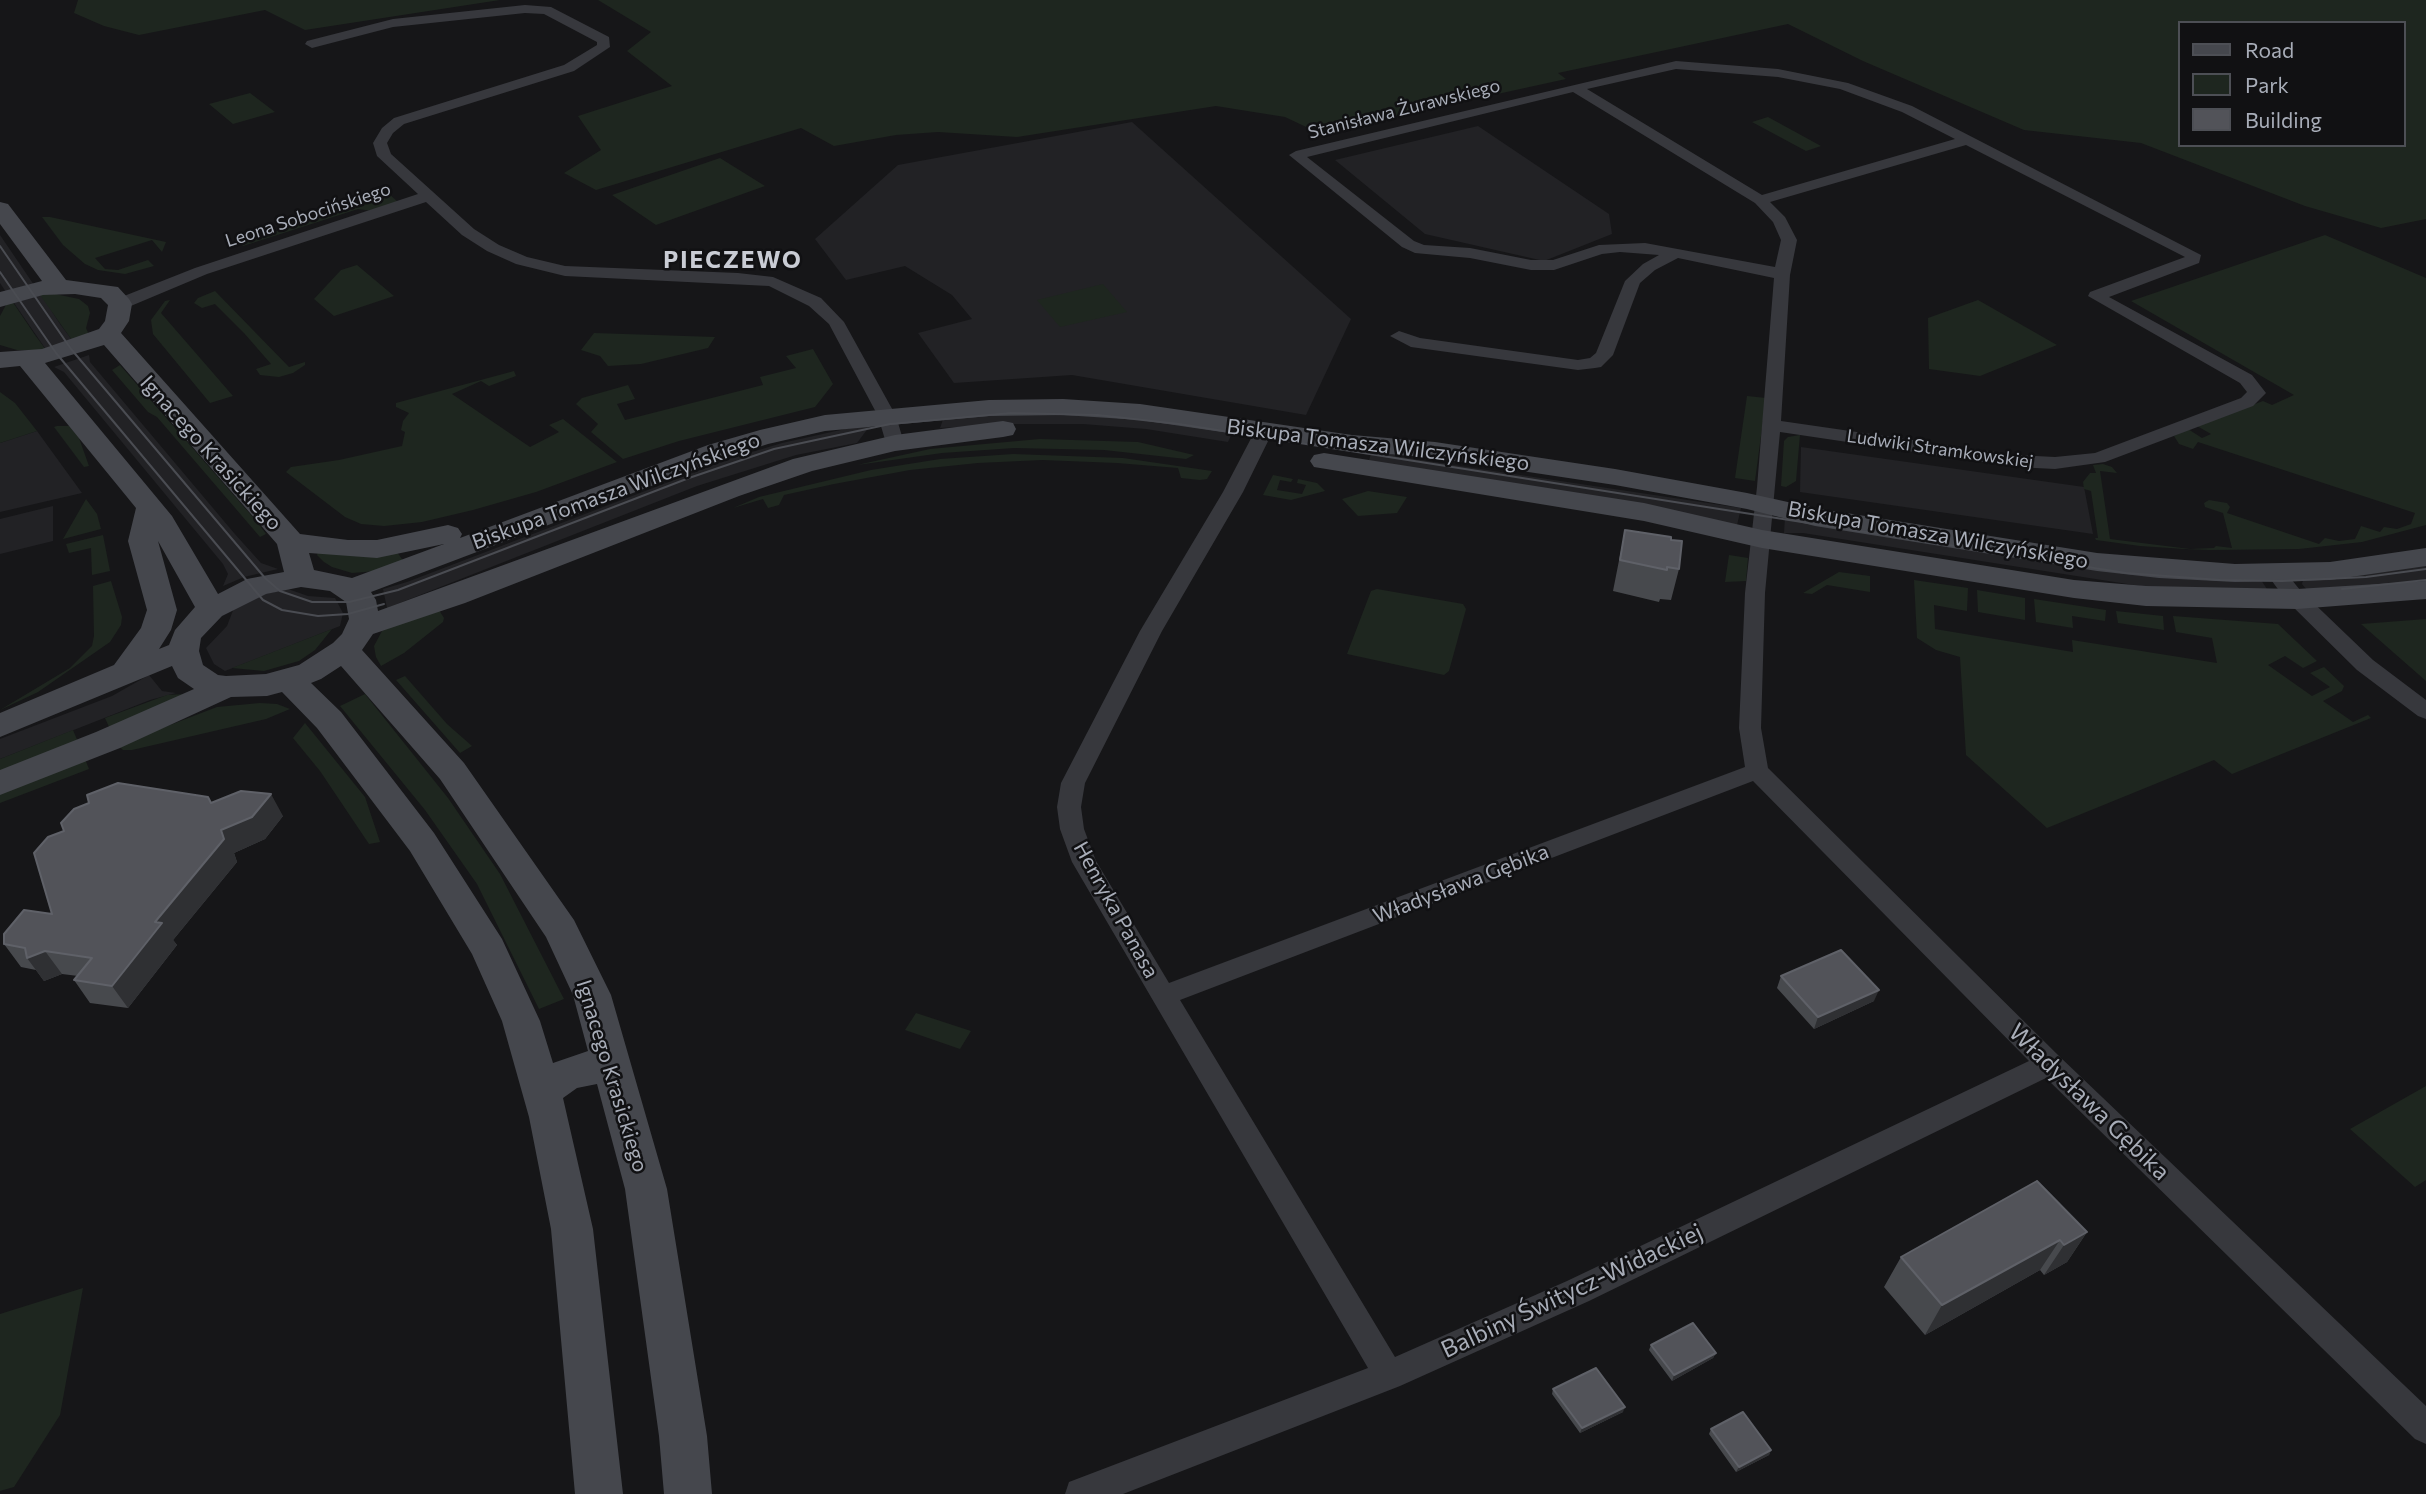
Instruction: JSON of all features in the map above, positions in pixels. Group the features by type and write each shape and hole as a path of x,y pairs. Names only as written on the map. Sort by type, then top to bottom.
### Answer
{"main road":[{"path":"150,508 162,522 211,609"},
{"name":"Ignacego Krasickiego","path":"291,542 301,578"}],"street":[{"path":"312,44 393,23 525,9 547,10 604,40 603,47 569,68 399,121 387,131 380,143 384,156 468,232 493,248 522,261 565,271 738,278 773,282 815,302 836,322 887,416 895,443"},
{"name":"Ludwiki Stramkowskiej","path":"1575,87 1676,65 1789,75 1876,96 2193,255 2193,260 2096,296 2246,379 2257,393 2247,401 2098,458 2055,463 2016,461 1772,425"},
{"path":"1575,87 1760,200 1780,220 1789,240 1782,275 1766,505 1755,593 1750,728 1756,771"},
{"name":"Stanisława Żurawskiego","path":"1575,87 1296,155 1408,244 1421,250 1470,253 1531,265 1554,265 1599,250 1620,247 1761,268 1782,275"},
{"path":"1760,200 1967,141"},
{"name":"Leona Sobocińskiego","path":"114,298 428,196"},
{"path":"0,209 59,287"},
{"path":"1399,336 1417,343 1578,365 1595,363 1604,355 1633,281 1649,267 1674,254"},
{"path":"0,300 23,292 59,287 114,298 117,321 108,334 71,349 14,359"},
{"name":"Ignacego Krasickiego","path":"108,334 291,542"},
{"path":"14,359 150,508 143,541 162,610 156,630 125,672"},
{"name":"Biskupa Tomasza Wilczyńskiego","path":"351,589 718,450 760,438 825,423 887,416 989,408 1063,407 1140,412 1259,440 1644,512 1762,539 2087,590 2146,596 2297,599 2426,590"},
{"name":"Biskupa Tomasza Wilczyńskiego","path":"226,687 246,688 289,680 319,667 353,639 454,596 729,490 803,465 895,443 1003,429 1049,428 1352,443 1435,450 1615,477 1766,505 1815,517 2097,562 2159,569 2276,573 2378,566 2426,557"},
{"name":"Henryka Panasa","path":"1259,440 1233,492 1151,631 1073,783 1069,807 1072,829 1084,862 1389,1375"},
{"path":"291,542 348,549 377,549 407,545 484,525 531,521"},
{"path":"2276,573 2297,599 2365,665 2426,711"},
{"path":"226,687 209,684 186,667 183,651 186,637 211,609 258,586 301,578 337,582 351,589 364,605 353,639"},
{"name":"Ignacego Krasickiego","path":"353,639 452,771 556,922 592,995 646,1189 694,1483"},
{"path":"0,726 125,672 183,651"},
{"path":"289,680 329,720 422,842 489,949 521,1021 542,1091 572,1229 597,1490"},
{"path":"0,783 108,740 226,687"},
{"name":"Władysława Gębika","path":"1165,995 1756,771 2049,1064 2426,1428"},
{"name":"Balbiny Świtycz-Widackiej","path":"1084,1494 1389,1375 1578,1291 2049,1064"},
{"path":"542,1091 563,1076 585,1068 611,1066"}],"shaded area":[{"path":"1132,122 1351,319 1306,415 1072,375 954,383 918,333 972,319 952,295 905,266 846,280 815,239 898,165"},
{"path":"1478,126 1609,214 1612,234 1544,261 1425,234 1335,160"},
{"path":"0,235 34,285 6,292 0,283"},
{"path":"40,293 75,344 47,351 12,300"},
{"path":"89,355 90,362 234,533 261,563 278,569 244,577 223,586 228,574 223,564 64,372 54,367"},
{"path":"1037,410 1234,429 1228,442 1146,429 1083,424 940,428 945,414"},
{"path":"872,423 857,443 796,455 697,486 387,608 383,589 729,459 782,443"},
{"path":"37,431 82,493 0,512 0,443"},
{"path":"1801,447 2084,487 2093,534 1800,492"},
{"path":"1372,450 1407,458 1741,508 1737,525 1368,464"},
{"path":"53,506 53,541 0,554 0,519"},
{"path":"1785,517 2259,577 2271,595 2140,586 1803,533 1784,533"},
{"path":"2426,564 2426,585 2311,595 2302,584 2303,580"},
{"path":"288,589 308,596 335,598 343,613 340,626 225,671 214,664 206,648 227,626 237,600"},
{"path":"149,675 162,691 176,693 150,700 0,759 0,739 112,696"}],"green space":[{"path":"78,0 500,0 305,30 265,10 139,35 104,26 74,13"},
{"path":"598,0 2426,0 2426,219 2381,228 2305,206 2141,143 2024,130 1863,61 1788,24 1558,73 1566,79 1319,133 1285,117 1216,106 1017,137 938,132 896,135 834,146 801,128 596,190 564,173 601,150 578,116 672,86 627,51 651,32"},
{"path":"250,93 275,112 233,124 209,104"},
{"path":"1768,117 1821,146 1806,151 1752,122"},
{"path":"720,158 765,186 656,225 612,195"},
{"path":"389,194 398,202 372,211 358,209 243,246 240,243"},
{"path":"42,217 166,242 162,252 152,240 95,258 105,269 118,270 148,260 154,266 125,274 98,270 85,264 63,245"},
{"path":"2325,235 2426,278 2426,525 2362,542 2299,549 2211,550 2185,549 2096,540 2095,538 2098,538 2091,491 2084,489 2083,482 2090,473 2096,473 2093,465 2103,464 2112,467 2117,473 2100,471 2110,539 2190,549 2216,546 2232,548 2223,513 2205,507 2204,503 2209,500 2227,503 2230,507 2227,513 2319,544 2325,538 2339,541 2355,539 2361,526 2380,532 2384,527 2397,529 2411,524 2415,513 2198,442 2193,449 2179,444 2174,436 2188,429 2202,438 2211,434 2197,426 2263,401 2272,405 2294,395 2131,301"},
{"path":"357,265 394,296 334,316 314,299 341,270"},
{"path":"1103,284 1127,312 1060,327 1037,300"},
{"path":"215,291 289,367 305,362 305,365 293,373 279,377 260,375 256,369 271,364 244,333 215,304 202,308 194,303 198,298"},
{"path":"55,294 79,299 88,306 90,313 86,328 89,335 74,343 40,295"},
{"path":"170,300 161,313 233,396 210,403 153,334 151,320 165,301"},
{"path":"1978,300 2057,345 1980,376 1929,369 1928,318"},
{"path":"12,301 46,350 17,350 0,345 0,316 7,303"},
{"path":"594,333 715,337 708,348 641,364 608,366 600,356 581,350"},
{"path":"813,349 833,384 815,407 679,441 623,459 591,432 598,424 576,404 582,398 628,385 635,399 617,404 625,420 763,385 760,377 796,368 786,356"},
{"path":"120,365 266,534 260,537 157,417 148,412 112,370"},
{"path":"514,371 516,376 489,386 481,381 452,394 530,447 559,432 549,425 563,419 617,462 536,492 473,510 422,522 384,526 361,524 345,517 286,472 291,467 402,446 405,432 401,430 409,413 396,407 396,403"},
{"path":"0,392 15,403 37,431 0,443"},
{"path":"1747,396 1766,398 1755,481 1735,478"},
{"path":"69,426 79,438 89,466 84,467 54,427"},
{"path":"1800,435 1796,481 1786,487 1781,486 1784,441 1788,437"},
{"path":"1040,439 1138,442 1194,455 1186,459 1104,450 1014,448 942,453 857,465 930,449"},
{"path":"1013,454 1123,458 1212,471 1207,479 1200,480 1181,478 1178,468 1117,463 1042,460 978,463 910,470 834,484 784,495 779,505 768,508 763,499 733,508 759,497 871,470 940,459"},
{"path":"1273,475 1293,479 1291,482 1280,480 1277,490 1302,494 1306,485 1297,483 1298,479 1317,483 1325,491 1291,500 1263,495"},
{"path":"1368,491 1407,497 1397,513 1358,516 1342,499"},
{"path":"86,499 97,514 101,529 63,539"},
{"path":"103,535 110,571 92,575 91,548 69,553 66,544"},
{"path":"318,552 397,552 404,562 377,571 352,573 332,567 317,555"},
{"path":"1729,555 1748,558 1746,581 1725,582"},
{"path":"1839,572 1870,576 1870,592 1827,585 1812,594 1803,593"},
{"path":"1914,580 1968,588 1967,611 1934,605 1935,629 2073,652 2072,640 2217,663 2212,638 2176,632 2173,616 2278,624 2317,661 2303,668 2285,656 2268,665 2312,696 2330,687 2310,673 2324,667 2344,686 2342,691 2323,701 2353,722 2368,715 2371,718 2232,774 2214,760 2047,828 1966,755 1960,657 1936,650 1917,638"},
{"path":"111,581 122,617 121,625 110,642 38,692 0,710 70,668 92,646 93,586"},
{"path":"1377,589 1463,604 1466,609 1449,671 1444,675 1347,654 1371,591"},
{"path":"1977,590 2025,598 2025,620 1978,612"},
{"path":"2034,599 2106,610 2105,621 2072,616 2073,628 2036,622"},
{"path":"437,607 444,618 443,622 404,653 381,666 374,646 382,631"},
{"path":"2116,611 2163,616 2164,630 2118,623"},
{"path":"2426,619 2426,681 2361,624"},
{"path":"332,629 315,650 299,661 264,671 232,668"},
{"path":"405,676 447,724 472,746 460,753 396,680"},
{"path":"186,694 110,729 105,718 167,695"},
{"path":"365,694 448,798 500,874 564,999 539,1009 477,884 425,810 340,706"},
{"path":"277,704 290,709 266,719 132,750 123,750 118,745 217,707"},
{"path":"305,723 365,797 380,842 369,844 320,771 293,738"},
{"path":"73,730 78,742 0,772 0,759"},
{"path":"85,759 89,769 0,803 0,793"},
{"path":"916,1013 971,1031 960,1049 905,1030"},
{"path":"2426,1086 2426,1180 2415,1187 2350,1129"},
{"path":"83,1288 60,1415 14,1487 0,1491 0,1314"}],"building":[{"path":"1625,530 1682,541 1679,569 1667,567 1667,570 1620,560"},
{"path":"118,783 208,797 211,803 241,791 271,794 252,817 221,830 224,839 155,922 162,923 112,986 74,980 92,958 45,951 27,958 25,948 4,944 4,934 24,910 52,914 34,853 48,837 64,831 61,823 74,809 89,803 87,795"},
{"path":"1841,950 1879,990 1818,1017 1781,976"},
{"path":"2037,1181 2087,1232 2064,1245 2060,1240 1942,1305 1901,1257"},
{"path":"1693,1323 1716,1353 1674,1375 1651,1345"},
{"path":"1596,1368 1625,1407 1582,1428 1553,1389"},
{"path":"1743,1412 1771,1450 1739,1467 1711,1429"}],"tram line":[{"path":"0,246 71,349 265,578 280,591 312,602 349,602 398,590 689,478 774,449 890,424 1011,413 1098,415 1179,424 2126,573 2220,580 2282,581 2366,577 2426,569"},
{"path":"0,272 56,353 263,600 282,610 318,616 348,614 384,604"},
{"path":"2342,589 2426,580"}],"district":[{"name":"PIECZEWO","path":"733,260"}]}
